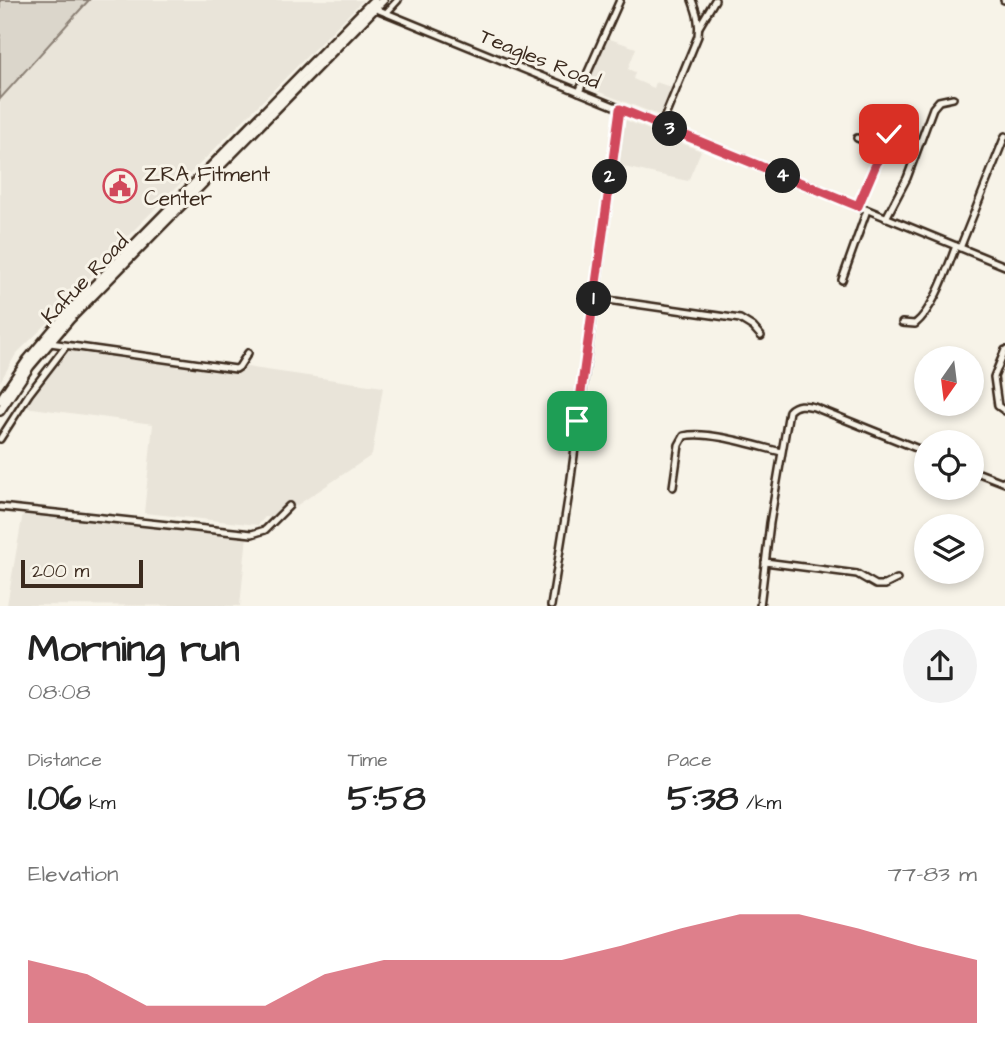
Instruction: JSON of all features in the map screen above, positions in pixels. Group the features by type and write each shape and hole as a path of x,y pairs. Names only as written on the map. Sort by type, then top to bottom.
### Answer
{"main road":[{"name":"Kafue Road","path":"0,400 28,359 66,314 374,4 383,0"},
{"name":"Kafue Road","path":"0,411 30,366 95,293 374,4"}],"street":[{"path":"386,13 398,0"},
{"path":"579,92 620,0"},
{"path":"661,126 698,36 698,13 692,0"},
{"path":"699,27 715,0"},
{"name":"Teagles Road","path":"374,4 386,13 1005,266"},
{"path":"886,218 907,177 933,108 939,101 953,98"},
{"path":"551,606 569,493 620,109"},
{"path":"858,206 889,134"},
{"path":"902,323 915,324 920,319 942,281 1005,136"},
{"path":"857,138 883,148"},
{"path":"842,280 867,210"},
{"path":"594,298 740,319 761,336"},
{"path":"50,343 236,369 248,353"},
{"path":"0,439 22,404 66,346"},
{"path":"1005,350 994,377 998,407 1005,411"},
{"path":"760,606 789,411 794,406 814,407 914,447"},
{"path":"673,487 679,445 684,436 755,444 781,452"},
{"path":"984,475 1005,483"},
{"path":"0,507 252,534 265,530 289,506"},
{"path":"765,562 857,574 876,585 885,585 897,579"}],"shaded area":[{"path":"0,0 89,0 0,99"},
{"path":"89,0 363,0 113,251 61,310 16,354 0,382 0,99"},
{"path":"607,38 636,48 628,69 635,72 633,79 654,88 656,82 673,88 661,116 584,86"},
{"path":"625,120 701,151 688,181 619,166"},
{"path":"71,349 181,365 185,358 383,387 372,455 278,518 265,517 258,525 144,513 153,424 17,406 54,362"},
{"path":"23,513 247,535 240,606 7,605"}],"place":[{"name":"ZRA Fitment Center","path":"120,186"}],"route":[{"path":"577,421 620,109 858,206 889,134"}]}
